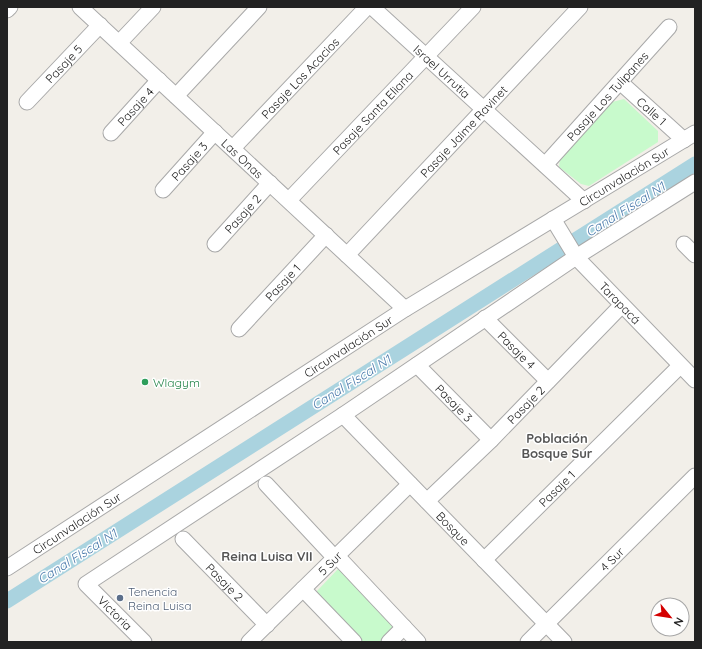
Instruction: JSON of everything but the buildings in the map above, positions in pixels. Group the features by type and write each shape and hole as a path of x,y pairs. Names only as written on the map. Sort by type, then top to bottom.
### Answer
{"street":[{"path":"7,10 10,7"},
{"name":"Las Onas","path":"80,7 405,309"},
{"path":"119,43 153,7"},
{"path":"176,96 259,7"},
{"name":"Pasaje Los Acacios","path":"232,148 367,7"},
{"name":"Israel Urrutia","path":"372,7 584,201"},
{"name":"Pasaje Santa Eliana","path":"289,200 473,7"},
{"name":"Pasaje Jaime Ravinet","path":"347,255 580,7"},
{"name":"Pasaje 5","path":"27,102 100,25"},
{"name":"Pasaje Los Tulipanes","path":"545,165 670,27"},
{"name":"Pasaje 4","path":"111,133 160,80"},
{"name":"Calle 1","path":"620,82 689,137"},
{"name":"Pasaje 3","path":"163,190 215,132"},
{"name":"Circunvalación Sur","path":"7,568 405,309 555,222 584,201 689,137"},
{"path":"343,416 485,318 574,253 695,182"},
{"name":"Pasaje 2","path":"214,244 270,183"},
{"name":"Tarapacá","path":"555,222 574,253 622,306 695,380"},
{"name":"Pasaje 1","path":"239,329 326,235"},
{"path":"684,244 695,255"},
{"name":"Pasaje 2","path":"426,501 491,440 622,306"},
{"name":"Pasaje 4","path":"485,318 548,381"},
{"name":"Pasaje 3","path":"417,365 491,440"},
{"name":"Pasaje 1","path":"484,560 680,366"},
{"name":"Bosque","path":"343,416 564,642"},
{"name":"Victoria","path":"144,642 86,584 343,416"},
{"name":"4 Sur","path":"528,642 695,476"},
{"path":"266,484 418,642"},
{"name":"5 Sur","path":"249,642 410,484"},
{"name":"Pasaje 2","path":"183,539 267,625"},
{"path":"303,589 354,642"},
{"path":"389,642 404,627"}],"green space":[{"path":"624,99 658,131 658,142 589,186 581,184 559,167 560,159 612,102"},
{"path":"339,568 396,627 380,642 363,642 316,592"}],"waterway":[{"name":"Canal FIscal N1","path":"7,601 695,164"}],"place":[{"name":"Wlagym","path":"145,382"},
{"name":"Tenencia Reina Luisa","path":"120,598"}],"district":[{"name":"Población Bosque Sur","path":"557,446"},
{"name":"Reina Luisa VII","path":"267,556"}]}
